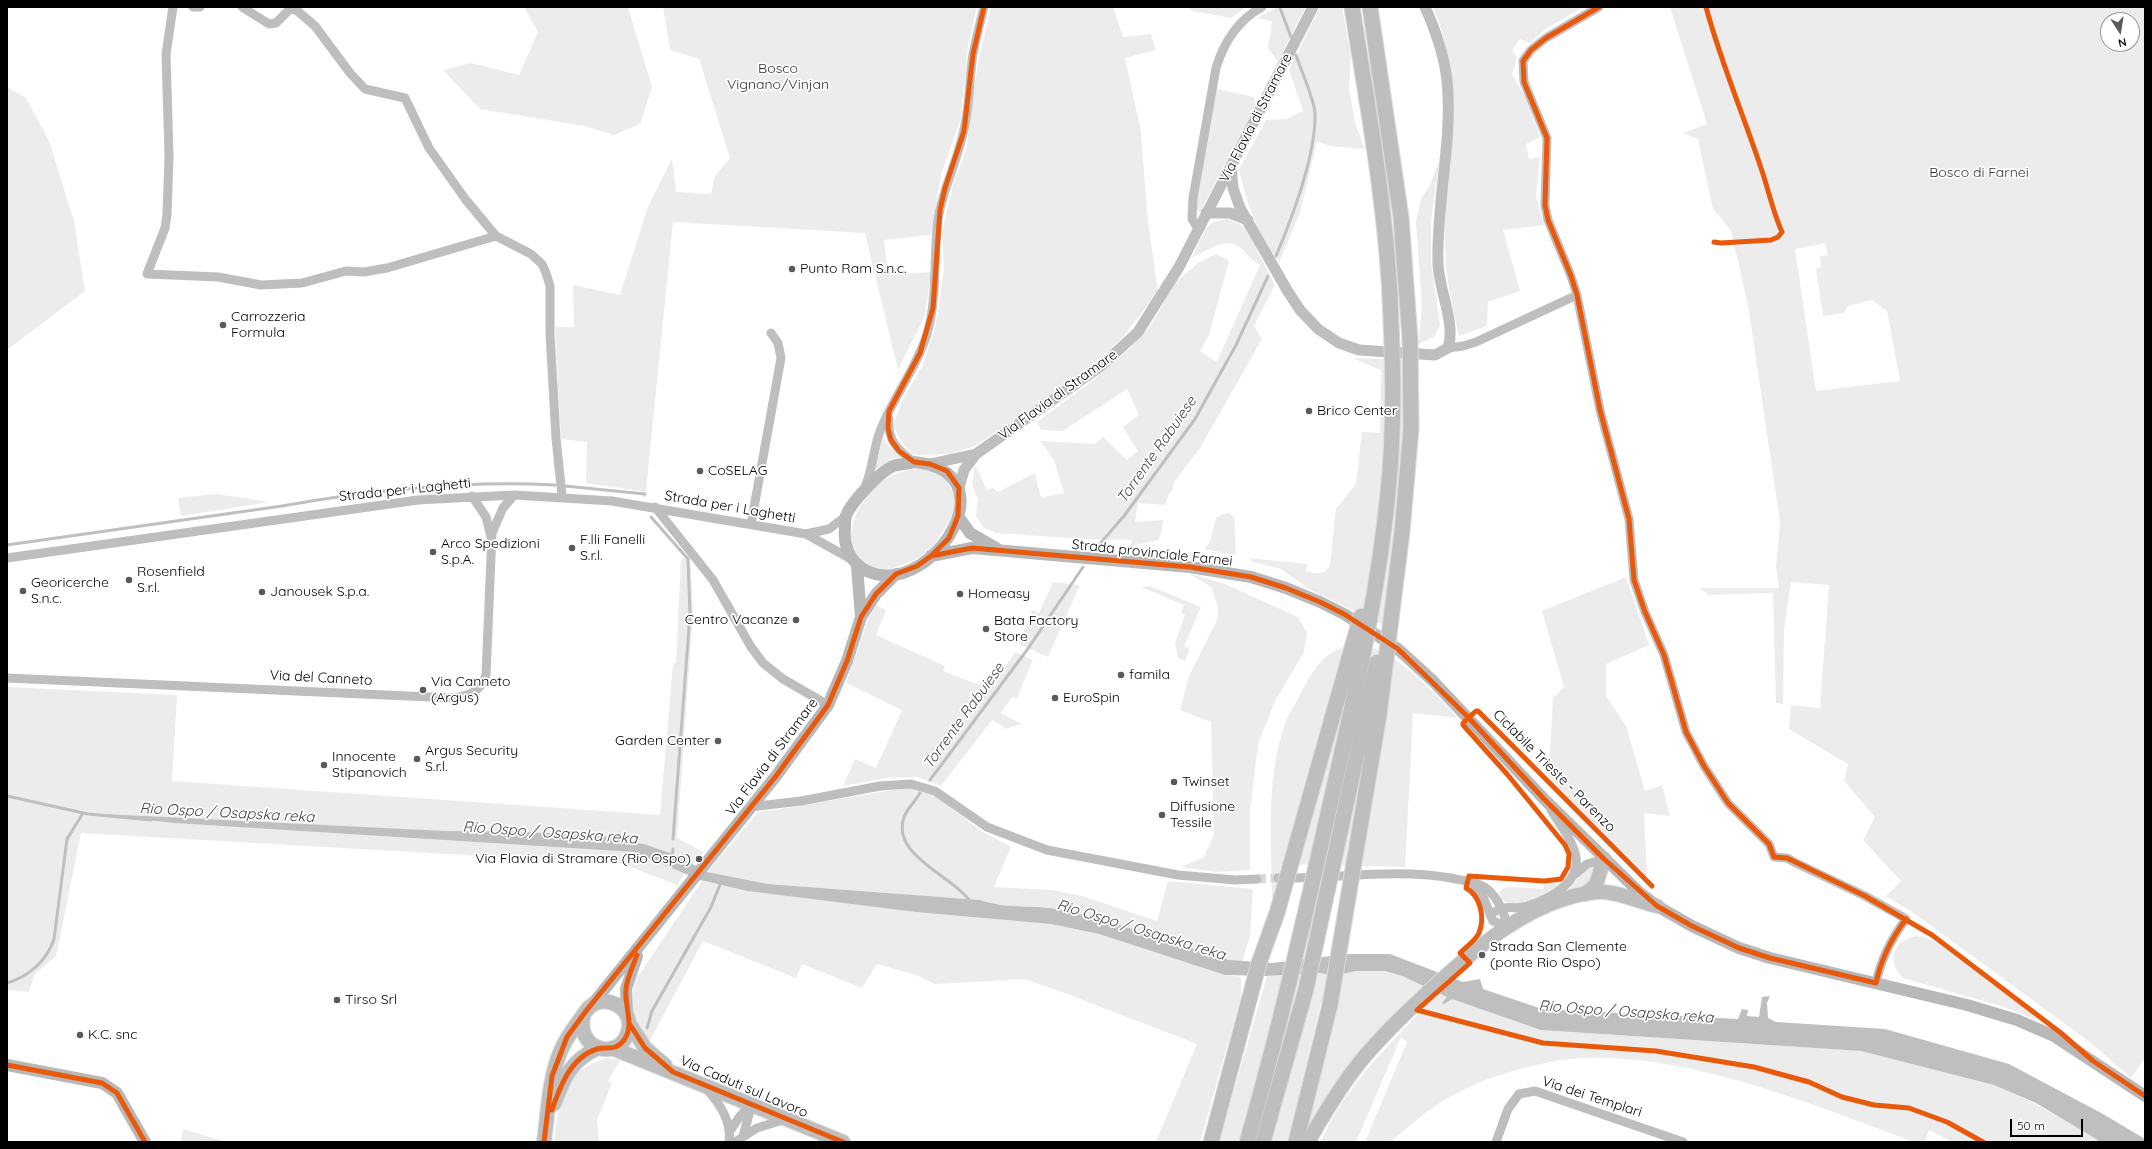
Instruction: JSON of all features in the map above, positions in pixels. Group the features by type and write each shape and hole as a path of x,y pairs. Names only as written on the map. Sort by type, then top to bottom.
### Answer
{"highway":[{"path":"1247,1142 1288,991 1341,756 1371,610 1388,491 1393,415 1388,261 1375,155 1352,7"},
{"path":"1296,1142 1330,1005 1380,716 1402,532 1409,459 1410,339 1401,218 1370,7"},
{"path":"1263,1142 1306,989 1367,713 1402,532"},
{"path":"1211,1142 1259,964 1277,913 1381,546"}],"main road":[{"name":"Via Flavia di Stramare","path":"854,563 875,574 896,574 917,566 932,556 949,538 958,516 959,488 947,472 930,464 914,462 894,466 878,477 862,492 846,516 846,546 854,563 861,617"},
{"name":"Strada provinciale Farnei","path":"958,516 970,533 998,550"},
{"name":"Strada provinciale Farnei","path":"932,556 972,548 1226,571 1286,588 1320,602 1344,614 1398,649 1458,707 1544,799 1604,860 1657,906 1692,926 1739,948 1770,958 1967,1005 2017,1020 2054,1036 2145,1096"},
{"name":"Via Flavia di Stramare","path":"545,1138 554,1070 567,1037 776,776 828,705 847,661 861,617 876,594 896,574"},
{"path":"1585,894 1596,885 1604,860"},
{"path":"1308,1142 1351,1074 1416,1004 1465,958 1507,927 1531,913 1585,894 1606,892 1657,906"},
{"name":"Via Flavia di Stramare","path":"545,1138 566,1076 578,1059 625,1039 628,1019 626,989 641,945"},
{"path":"591,1006 599,1002 615,1003 628,1019"},
{"path":"582,1018 582,1033 592,1045 605,1048"},
{"name":"Via Caduti sul Lavoro","path":"628,1019 646,1048 673,1072"},
{"name":"Via Caduti sul Lavoro","path":"605,1048 673,1072 843,1142"},
{"path":"7,1065 102,1083 117,1093 145,1142"}],"street":[{"path":"173,7 166,54 169,149 167,215 161,238 147,274 218,277 261,285 302,283 346,272 364,272 387,268 496,236"},
{"path":"193,7 200,7"},
{"path":"242,7 269,24 276,23 289,10 295,9 315,26 350,73 365,89 405,98 419,131 443,170 496,236 537,258 544,268 549,282 556,438 562,496"},
{"path":"862,492 869,476 878,437 889,411 920,353 931,317 936,288 937,238 940,210 945,188 964,130 973,54 984,7"},
{"name":"Via Flavia di Stramare","path":"1198,229 1192,219 1193,198 1216,68 1222,49 1240,24 1262,7"},
{"name":"Via Flavia di Stramare","path":"959,488 964,470 976,454 1101,366 1138,332 1179,267 1313,7"},
{"path":"1425,7 1443,60 1447,79 1447,149 1438,232 1438,266 1450,333 1448,348"},
{"path":"1599,7 1555,32 1537,45 1527,54 1522,68 1524,82 1547,138 1545,200 1547,214 1577,295 1600,410 1629,519 1634,580 1645,612 1664,655 1686,732 1704,766 1728,803 1769,844 1774,857 1787,858 1865,896 1906,919 1893,937 1880,966 1876,984"},
{"path":"1231,166 1237,199 1300,310 1318,329 1339,343 1359,350 1435,354 1448,348 1476,342 1577,295"},
{"path":"1230,213 1223,206 1217,193 1231,193 1237,199"},
{"path":"1206,213 1230,213 1248,220"},
{"path":"751,524 781,358 778,343 771,333"},
{"path":"889,411 888,428 891,440 899,451 914,462"},
{"name":"Via Flavia di Stramare","path":"930,464 976,454"},
{"name":"Strada per i Laghetti","path":"7,558 418,500 514,495 562,496 612,500 806,534 854,563"},
{"name":"Via del Canneto","path":"7,678 452,698 463,697 478,689 483,683 486,675 492,538 500,514 514,495"},
{"name":"Via del Canneto","path":"472,496 486,517 492,538"},
{"path":"655,507 714,580 751,647 763,663 783,679 828,705"},
{"name":"Strada per i Laghetti","path":"806,534 829,529 846,516"},
{"path":"750,807 797,802 880,786 911,784 935,791 987,827 1047,850 1194,877 1257,879"},
{"path":"1544,799 1573,846 1575,854 1575,874"},
{"path":"1490,916 1500,908 1526,907 1545,899 1562,889 1575,874 1587,864 1604,860"},
{"path":"1278,878 1397,873 1430,875 1472,883 1481,885 1490,892 1500,908 1507,927"},
{"path":"1472,883 1484,899 1490,916 1497,923 1507,927"},
{"path":"702,1084 721,1108 730,1131 729,1142"},
{"name":"Via dei Templari","path":"1496,1142 1508,1109 1519,1094 1535,1091 1682,1142"},
{"path":"730,1131 740,1116 752,1104"},
{"path":"743,1136 752,1104"},
{"path":"735,1142 764,1125 788,1119"}],"green space":[{"path":"524,7 628,7 652,87 640,124 614,135 585,126 480,109 443,70 471,63 519,75 538,32"},
{"name":"Bosco Vignano/Vinjan","path":"663,7 977,7 968,45 961,118 941,175 931,235 884,240 888,275 931,272 925,315 898,370 865,233 673,222 645,500 641,491 586,483 587,442 561,439 555,327 574,327 573,285 620,295 648,207 672,159 676,192 711,194 715,176 730,158 699,59 670,50"},
{"path":"991,7 1113,7 1123,37 1151,34 1156,50 1125,58 1141,132 1147,213 1158,292 1122,338 1084,373 975,446 950,454 914,455 903,444 893,426 902,401 923,365 937,320 944,269 942,232 953,184 967,147 970,111 979,58"},
{"path":"1190,7 1246,7 1231,18 1192,11"},
{"path":"1278,7 1306,7 1278,61 1268,49 1272,21 1257,18"},
{"path":"1320,7 1342,7 1351,57 1349,88 1355,123 1365,149 1330,146 1317,141 1300,213 1279,262 1271,251 1254,218 1249,206 1239,169 1266,120 1287,119 1303,111 1289,70"},
{"path":"1433,7 1583,7 1547,28 1530,43 1520,39 1512,50 1517,58 1512,74 1526,99 1540,137 1526,144 1529,159 1540,157 1536,197 1544,225 1503,230 1520,291 1488,302 1487,326 1459,336 1449,290 1445,256 1446,202 1452,118 1451,77 1445,41"},
{"name":"Bosco di Farnei","path":"1670,7 2145,7 2145,1058 2131,1078 2091,1043 1915,914 1886,896 1901,881 1863,840 1875,817 1844,781 1848,764 1789,729 1791,705 1820,708 1829,585 1791,582 1784,630 1783,704 1776,703 1773,593 1709,595 1699,588 1779,588 1776,567 1780,522 1748,305 1731,231 1713,209 1698,139 1683,133 1707,124","holes":["1825,243 1828,255 1820,256 1821,267 1816,269 1823,316 1844,313 1848,306 1872,300 1887,311 1900,381 1816,391 1795,249"]},
{"path":"7,87 26,98 49,141 74,221 85,291 7,350"},
{"path":"1217,89 1254,97 1256,105 1199,214 1195,202"},
{"path":"1440,157 1431,221 1431,262 1440,325 1434,337 1418,344 1422,308 1416,222 1421,199 1430,185"},
{"path":"1228,219 1245,227 1275,285 1254,326 1262,339 1200,448 1174,482 1173,490 1169,494 1165,505 1138,503 1135,522 1163,520 1161,534 1158,540 1131,546 1132,540 1085,539 996,533 984,528 976,516 978,500 972,484 975,465 987,490 993,488 998,492 1035,473 1041,498 1064,493 1054,460 1040,441 1095,444 1103,437 1127,460 1138,451 1123,427 1139,415 1127,389 1063,431 1041,430 1037,422 1091,382 1130,348 1152,324 1174,284 1198,263 1216,254 1229,261 1209,335 1200,351 1217,362 1260,265 1238,246 1232,244 1218,245 1192,258 1206,228 1213,222"},
{"path":"1352,358 1419,360 1411,506 1395,631 1309,589 1281,569 1253,562 1248,558 1307,564 1306,571 1317,573 1323,573 1328,569 1330,565 1336,509 1356,484 1362,432 1380,433 1381,370"},
{"path":"883,437 891,449 901,457 889,460 875,470"},
{"path":"924,468 943,473 955,498 952,514 936,543 921,556 897,567 881,569 864,564 857,558 851,541 853,523 861,505 867,496 887,478 913,469"},
{"path":"216,494 269,502 181,516 178,498"},
{"path":"1229,513 1234,517 1236,555 1204,549 1210,542 1216,518 1223,514"},
{"path":"690,554 693,613 677,838 704,852 693,864 664,851 634,842 603,836 571,833 443,831 94,814 174,823 634,852 685,873 677,885 623,864 81,833 56,956 34,975 29,992 7,990 7,687 177,695 172,781 660,815 673,664 676,663 681,560"},
{"path":"1188,573 1225,584 1298,617 1307,633 1304,652 1275,701 1258,744 1250,812 1250,870 1217,872 1181,867 1204,857 1214,835 1211,722 1180,710 1189,676 1217,620 1218,611 1217,603 1211,587"},
{"path":"1626,577 1649,645 1606,664 1606,696 1626,726 1645,791 1662,785 1670,816 1644,813 1647,878 1596,828 1549,777 1553,698 1564,687 1542,611"},
{"path":"1053,582 1080,585 1048,657 1019,644 1032,610 1039,613"},
{"path":"1150,586 1201,607 1184,646 1190,649 1185,661 1178,658 1175,643 1185,615 1181,613 1184,605 1141,587"},
{"path":"876,605 886,610 876,635 945,666 943,671 979,685 982,678 998,673 1002,670 1015,652 1033,660 1017,698 1012,697 1001,713 1022,724 1004,729 1003,726 992,720 941,786 917,777 886,778 843,786 855,759 876,768 902,710 846,683 869,617"},
{"path":"1360,643 1375,648 1401,664 1425,684 1458,718 1413,713 1405,867 1282,864 1272,902 1272,789 1279,745 1285,724 1313,672 1324,658 1339,649"},
{"path":"910,788 933,794 983,832 1011,847 994,887 1052,890 1082,896 1157,921 1168,881 1253,889 1250,936 1242,962 1229,960 1083,915 1052,908 1001,905 980,900 768,884 707,872 758,812"},
{"path":"1594,867 1596,868 1589,886 1565,892 1581,873"},
{"path":"1565,880 1541,896 1519,903 1510,903 1503,900 1499,893 1502,889 1508,887 1544,889 1544,883"},
{"path":"702,881 747,891 916,912 1051,924 1099,934 1225,975 1241,977 1241,997 1200,1142 1156,1142 1197,1044 1025,979 935,984 916,975 877,964 862,988 802,964 796,978 703,941 649,1042 632,1012 632,998 637,978"},
{"path":"1917,936 1925,937 1937,943 2037,1018 2036,1020 2001,1006 1903,978 1895,965 1895,952 1902,942"},
{"path":"1356,971 1385,971 1402,976 1439,994 1541,1030 1861,1051 1994,1085 2035,1104 2101,1142 1952,1142 1929,1130 1925,1142 1914,1142 1789,1096 1745,1082 1655,1062 1612,1058 1560,1060 1531,1066 1494,1077 1446,1099 1420,1117 1389,1142 1365,1142 1407,1042 1401,1037 1356,1142 1321,1142 1351,1090 1376,1059 1417,1015 1417,1010 1341,1079 1306,1131 1338,1006 1321,1003 1288,1142 1219,1142 1267,976 1318,973 1338,975"},
{"path":"607,1058 620,1060 608,1081 612,1083 597,1120 599,1142 554,1142 561,1101 572,1079 592,1063"},
{"path":"183,1129 226,1142 181,1142"}],"shaded area":[{"path":"83,813 445,831 530,832 613,837 647,845 676,855 707,872 768,884 980,900 1001,905 1052,908 1125,927 1229,960 1272,963 1348,954 1390,954 1463,982 1480,979 1483,989 1542,1009 1738,1019 1742,1009 1748,1010 1747,1016 1759,1017 1762,997 1770,996 1767,1003 1768,1018 1776,1022 1885,1029 2009,1064 2103,1114 2145,1139 2145,1142 2101,1142 2036,1103 1994,1085 1861,1051 1541,1030 1452,999 1444,1004 1442,1003 1447,997 1402,976 1385,971 1356,971 1338,975 1318,973 1267,976 1225,975 1099,934 1051,924 916,912 747,891 700,880 634,852 174,823"}],"waterway":[{"name":"Torrente Rabuiese","path":"1280,8 1291,37"},
{"name":"Torrente Rabuiese","path":"1276,256 1302,186 1312,147 1314,129 1314,107 1296,55"},
{"name":"Torrente Rabuiese","path":"1098,546 1124,516 1195,419 1236,345 1268,276"},
{"path":"7,545 384,491 452,485 555,485"},
{"path":"565,486 645,494"},
{"path":"651,517 688,559 690,614 673,839"},
{"name":"Torrente Rabuiese","path":"930,780 1027,650 1083,567"},
{"name":"Torrente Rabuiese","path":"920,793 906,813 902,828 905,841 913,852 963,893 971,903"},
{"name":"Rio Ospo / Osapska reka","path":"7,796 88,814 151,820"},
{"path":"7,983 22,977 36,967 51,947 54,939 67,839 83,813"},
{"path":"672,858 673,849"},
{"path":"647,1028 652,1011 711,907 721,882"}],"tunnel":[{"path":"1257,879 1278,878"}],"cycle path":[{"path":"544,1142 552,1076 567,1037 586,1011 776,776 828,705 847,661 861,617 876,594 896,574 917,566 931,556 949,538 958,516 959,488 947,471 930,464 914,462 899,451 891,440 888,428 889,411 920,353 933,308 940,210 945,188 964,131 973,54 984,7"},
{"path":"1599,7 1546,38 1531,50 1523,61 1524,82 1547,138 1545,205 1548,220 1571,276 1577,295 1600,410 1629,519 1634,580 1645,612 1664,655 1686,732 1704,766 1728,803 1769,844 1774,857 1787,858 1865,896 1932,935 2061,1033 2093,1061 2145,1096"},
{"path":"1706,7 1782,232 1778,237 1771,240 1721,243 1714,242"},
{"path":"931,556 972,548 1190,567 1251,577 1286,588 1344,614 1398,649 1468,717 1544,799 1604,859 1657,906 1692,926 1739,948 1770,958 1876,983 1887,950 1906,919"},
{"name":"Ciclabile Trieste - Parenzo","path":"1652,886 1478,711 1476,711 1463,723 1463,725 1507,774 1565,845 1569,854 1568,867 1561,879 1544,881 1469,876 1466,888 1475,896 1478,902 1482,921 1477,936 1460,953 1470,963 1417,1010 1543,1043 1656,1051 1754,1067 1809,1082 1842,1097 1874,1105 1909,1108 1947,1122 1983,1142"},
{"path":"552,1110 563,1082 573,1065 588,1053 601,1048 618,1046 624,1040 629,1028 626,989 637,955"},
{"path":"629,1023 645,1048 673,1072 843,1142"},
{"path":"7,1065 102,1083 117,1093 145,1142"}],"place":[{"name":"Punto Ram S.n.c.","path":"792,269"},
{"name":"Carrozzeria Formula","path":"223,325"},
{"name":"Brico Center","path":"1309,411"},
{"name":"CoSELAG","path":"700,471"},
{"name":"F.lli Fanelli S.r.l.","path":"572,548"},
{"name":"Arco Spedizioni S.p.A.","path":"433,552"},
{"name":"Rosenfield S.r.l.","path":"129,580"},
{"name":"Georicerche S.n.c.","path":"23,591"},
{"name":"Janousek S.p.a.","path":"262,592"},
{"name":"Homeasy","path":"960,594"},
{"name":"Centro Vacanze","path":"796,620"},
{"name":"Bata Factory Store","path":"986,629"},
{"name":"famila","path":"1121,675"},
{"name":"Via Canneto (Argus)","path":"423,690"},
{"name":"EuroSpin","path":"1055,698"},
{"name":"Garden Center","path":"718,741"},
{"name":"Argus Security S.r.l.","path":"417,759"},
{"name":"Innocente Stipanovich","path":"324,765"},
{"name":"Twinset","path":"1174,782"},
{"name":"Diffusione Tessile","path":"1162,815"},
{"name":"Via Flavia di Stramare (Rio Ospo)","path":"699,859"},
{"name":"Strada San Clemente (ponte Rio Ospo)","path":"1482,955"},
{"name":"Tirso Srl","path":"337,1000"},
{"name":"K.C. snc","path":"80,1035"}]}
